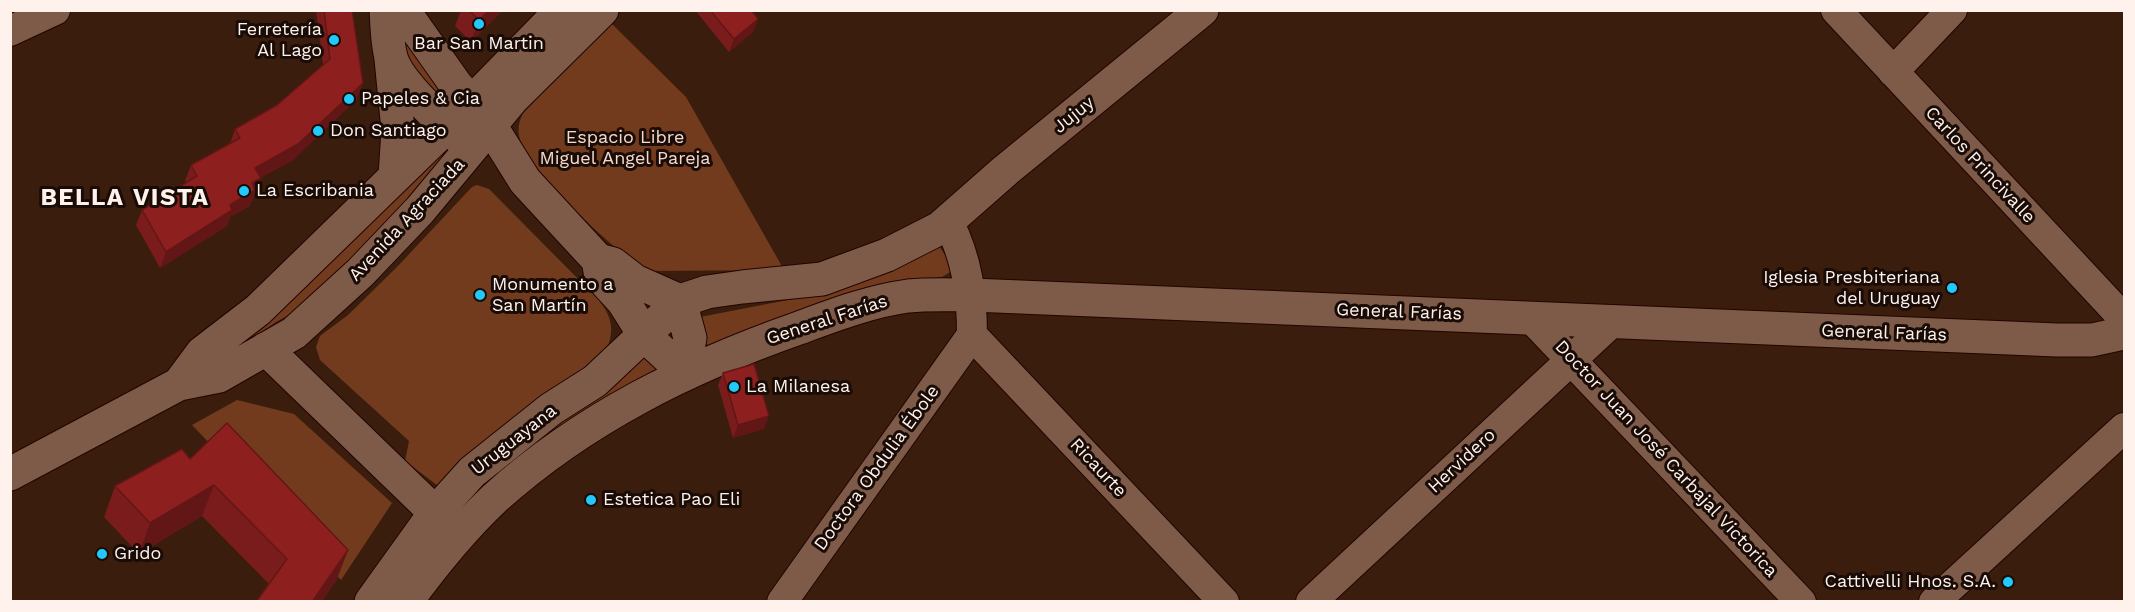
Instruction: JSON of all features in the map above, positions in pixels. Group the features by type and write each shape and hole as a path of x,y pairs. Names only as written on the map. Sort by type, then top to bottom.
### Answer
{"street":[{"path":"10,31 55,10"},
{"path":"386,10 398,130 395,176"},
{"path":"403,10 478,126 597,260 601,277 623,302 645,336 684,372"},
{"name":"Avenida Agraciada","path":"10,474 179,384 219,376 294,333 360,273 478,126 562,10"},
{"name":"Avenida Agraciada","path":"179,384 202,353 258,310 446,127 478,126 513,98 602,10"},
{"name":"Jujuy","path":"680,301 707,292 822,279 887,255 949,223 1006,170 1202,10"},
{"name":"Carlos Princivalle","path":"1836,10 2124,319"},
{"path":"1893,72 1952,10"},
{"path":"391,59 405,81 446,127"},
{"path":"949,223 966,263 972,295 972,335"},
{"path":"597,260 614,264 635,280 680,301 690,338 684,372"},
{"name":"General Farías","path":"684,372 738,349 876,303 909,296 972,295 2057,340 2092,340 2124,333"},
{"name":"Uruguayana","path":"371,602 435,513 472,472 551,409 595,381 680,301"},
{"name":"Doctor Juan José Carbajal Victorica","path":"1531,318 1801,602"},
{"name":"Hervidero","path":"1311,602 1612,322"},
{"name":"Doctora Obdulia Ébole","path":"782,602 972,335"},
{"name":"Ricaurte","path":"972,335 1224,602"},
{"path":"266,349 460,535"},
{"name":"Uruguayana","path":"406,602 460,535 495,499 536,465 640,396 684,372"},
{"path":"1934,602 2124,428"}],"green space":[{"name":"Espacio Libre Miguel Angel Pareja","path":"611,23 686,97 784,270 647,271 596,230 539,171 520,139 520,123 523,113"},
{"path":"399,30 446,97 444,101 439,100 420,83 397,32"},
{"path":"445,149 449,154 413,199 300,309 276,322 232,352 233,347"},
{"path":"477,185 489,189 597,298 609,317 611,330 605,352 437,485 405,461 409,441 320,360 316,347 320,336 348,315 472,187"},
{"path":"939,246 949,261 950,272 942,277 896,282 710,346 705,343 700,317 819,294"},
{"path":"642,352 658,370 471,501 475,492 490,478"},
{"path":"237,400 294,414 392,503 341,580 192,425"}],"building":[{"path":"324,10 352,10 363,83 298,144 255,168 261,178 252,183 255,190 230,205 232,210 166,252 142,210 197,176 191,165 240,138 235,129 277,105 330,59"},
{"path":"469,10 489,10 479,20"},
{"path":"710,10 751,10 758,19 734,39"},
{"path":"754,364 769,416 738,425 723,373"},
{"path":"227,423 348,550 312,602 256,602 287,559 214,485 150,523 115,486 182,449 190,459"}],"place":[{"name":"Bar San Martin","path":"479,24"},
{"name":"Ferretería Al Lago","path":"334,40"},
{"name":"Papeles & Cia","path":"349,99"},
{"name":"Don Santiago","path":"318,131"},
{"name":"La Escribania","path":"244,191"},
{"name":"Iglesia Presbiteriana del Uruguay","path":"1952,288"},
{"name":"Monumento a San Martín","path":"480,295"},
{"name":"La Milanesa","path":"734,387"},
{"name":"Estetica Pao Eli","path":"591,500"},
{"name":"Grido","path":"102,554"},
{"name":"Cattivelli Hnos. S.A.","path":"2008,582"}],"district":[{"name":"BELLA VISTA","path":"125,198"}]}
